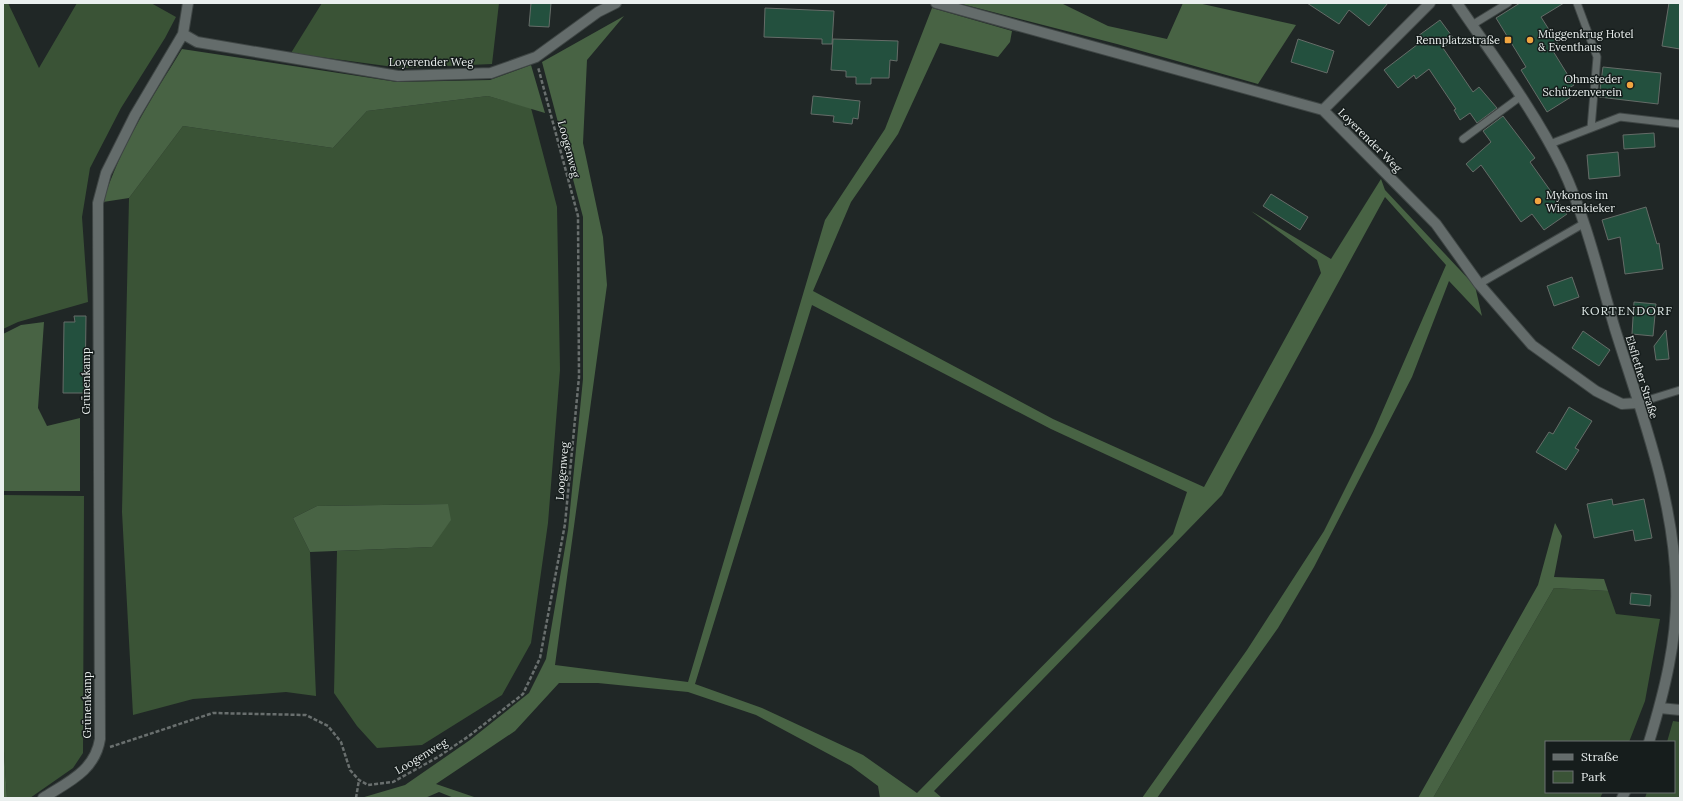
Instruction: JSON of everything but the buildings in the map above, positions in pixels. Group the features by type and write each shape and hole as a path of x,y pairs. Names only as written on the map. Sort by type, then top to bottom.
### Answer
{"street":[{"path":"183,34 188,3"},
{"name":"Loyerender Weg","path":"183,34 198,42 398,76 491,74 536,57 598,12 616,3"},
{"name":"Loyerender Weg","path":"936,3 1323,110 1436,224 1479,284 1532,345 1596,391 1622,404 1638,403"},
{"path":"1323,110 1430,3"},
{"name":"Elsflether Straße","path":"1457,3 1520,97 1550,144 1562,167 1583,224 1638,403 1665,498 1671,533 1676,587 1674,631 1660,708 1649,741"},
{"name":"Grünenkamp","path":"98,751 100,731 98,203 106,173 135,115 183,34"},
{"path":"1660,708 1680,710"},
{"path":"43,798 81,775 91,764 98,751"}],"lane":[{"path":"1472,25 1508,3"},
{"path":"1577,3 1597,57 1591,128"},
{"path":"1463,139 1520,97"},
{"path":"1550,144 1620,118 1680,124"},
{"path":"1479,284 1583,224"},
{"path":"1638,403 1680,390"}],"path":[{"name":"Loogenweg","path":"359,780 368,785 393,782 438,757 469,736 522,694 540,658 565,524 579,377 578,216 536,57"},
{"name":"Grünenkamp","path":"98,751 213,713 306,715 328,726 341,742 350,770 359,780"},
{"path":"356,798 359,780"}],"green space":[{"path":"3,3 8,3 39,68 77,3 151,3 176,17 165,38 121,108 90,168 82,217 88,302 18,322 3,329"},
{"path":"322,3 499,3 492,64 401,68 291,53"},
{"path":"958,3 1061,3 1108,26 1167,39 1183,3 1198,3 1296,25 1258,84 1117,44"},
{"path":"932,8 1012,31 1010,42 998,57 940,43 898,134 851,202 813,291 1053,419 1204,487 1321,273 1317,260 1251,211 1331,259 1381,179 1385,190 1475,286 1482,316 1449,281 1412,377 1314,567 1278,628 1157,798 1142,798 1247,650 1324,531 1373,433 1446,265 1385,197 1222,495 934,791 942,798 880,798 878,786 851,766 756,715 688,692 598,683 559,683 515,731 436,784 477,798 454,798 439,792 425,798 361,798 405,785 470,740 529,693 546,659 568,530 583,379 583,217 542,62 624,16 587,60 583,143 603,237 607,285 555,665 688,682 825,220 885,129","holes":["812,305 1051,429 1187,492 1173,534 917,793 863,755 762,708 695,684"]},
{"path":"182,49 397,82 490,80 531,65 545,113 488,96 367,111 333,148 183,126 129,198 103,202 118,162 128,142 148,104"},
{"path":"488,96 531,108 557,207 560,370 548,523 531,643 502,695 422,745 377,748 357,726 334,693 337,551 432,547 447,504 317,506 293,518 310,552 316,696 286,692 193,699 133,715 122,512 129,198 183,126 333,148 367,111"},
{"path":"44,322 38,408 47,426 80,418 80,491 3,491 3,334 21,325"},
{"path":"3,495 84,496 83,753 73,768 30,798 7,798 3,736"},
{"path":"448,504 451,520 432,547 310,552 293,518 317,506"},
{"path":"1555,523 1562,536 1554,577 1604,579 1608,591 1554,588 1433,798 1418,798 1538,585"},
{"path":"1554,588 1608,591 1616,614 1660,619 1645,701 1629,741 1545,741 1545,793 1602,793 1600,798 1433,798"},
{"path":"1673,721 1680,722 1680,798 1645,798 1647,793 1675,793 1675,741 1667,741"},
{"path":"3,736 7,798 3,798"}],"place":[{"name":"Rennplatzstraße","path":"1508,40"},
{"name":"Müggenkrug Hotel & Eventhaus","path":"1530,40"},
{"name":"Ohmsteder Schützenverein","path":"1630,85"},
{"name":"Mykonos im Wiesenkieker","path":"1538,201"}],"district":[{"name":"KORTENDORF","path":"1627,310"}]}
